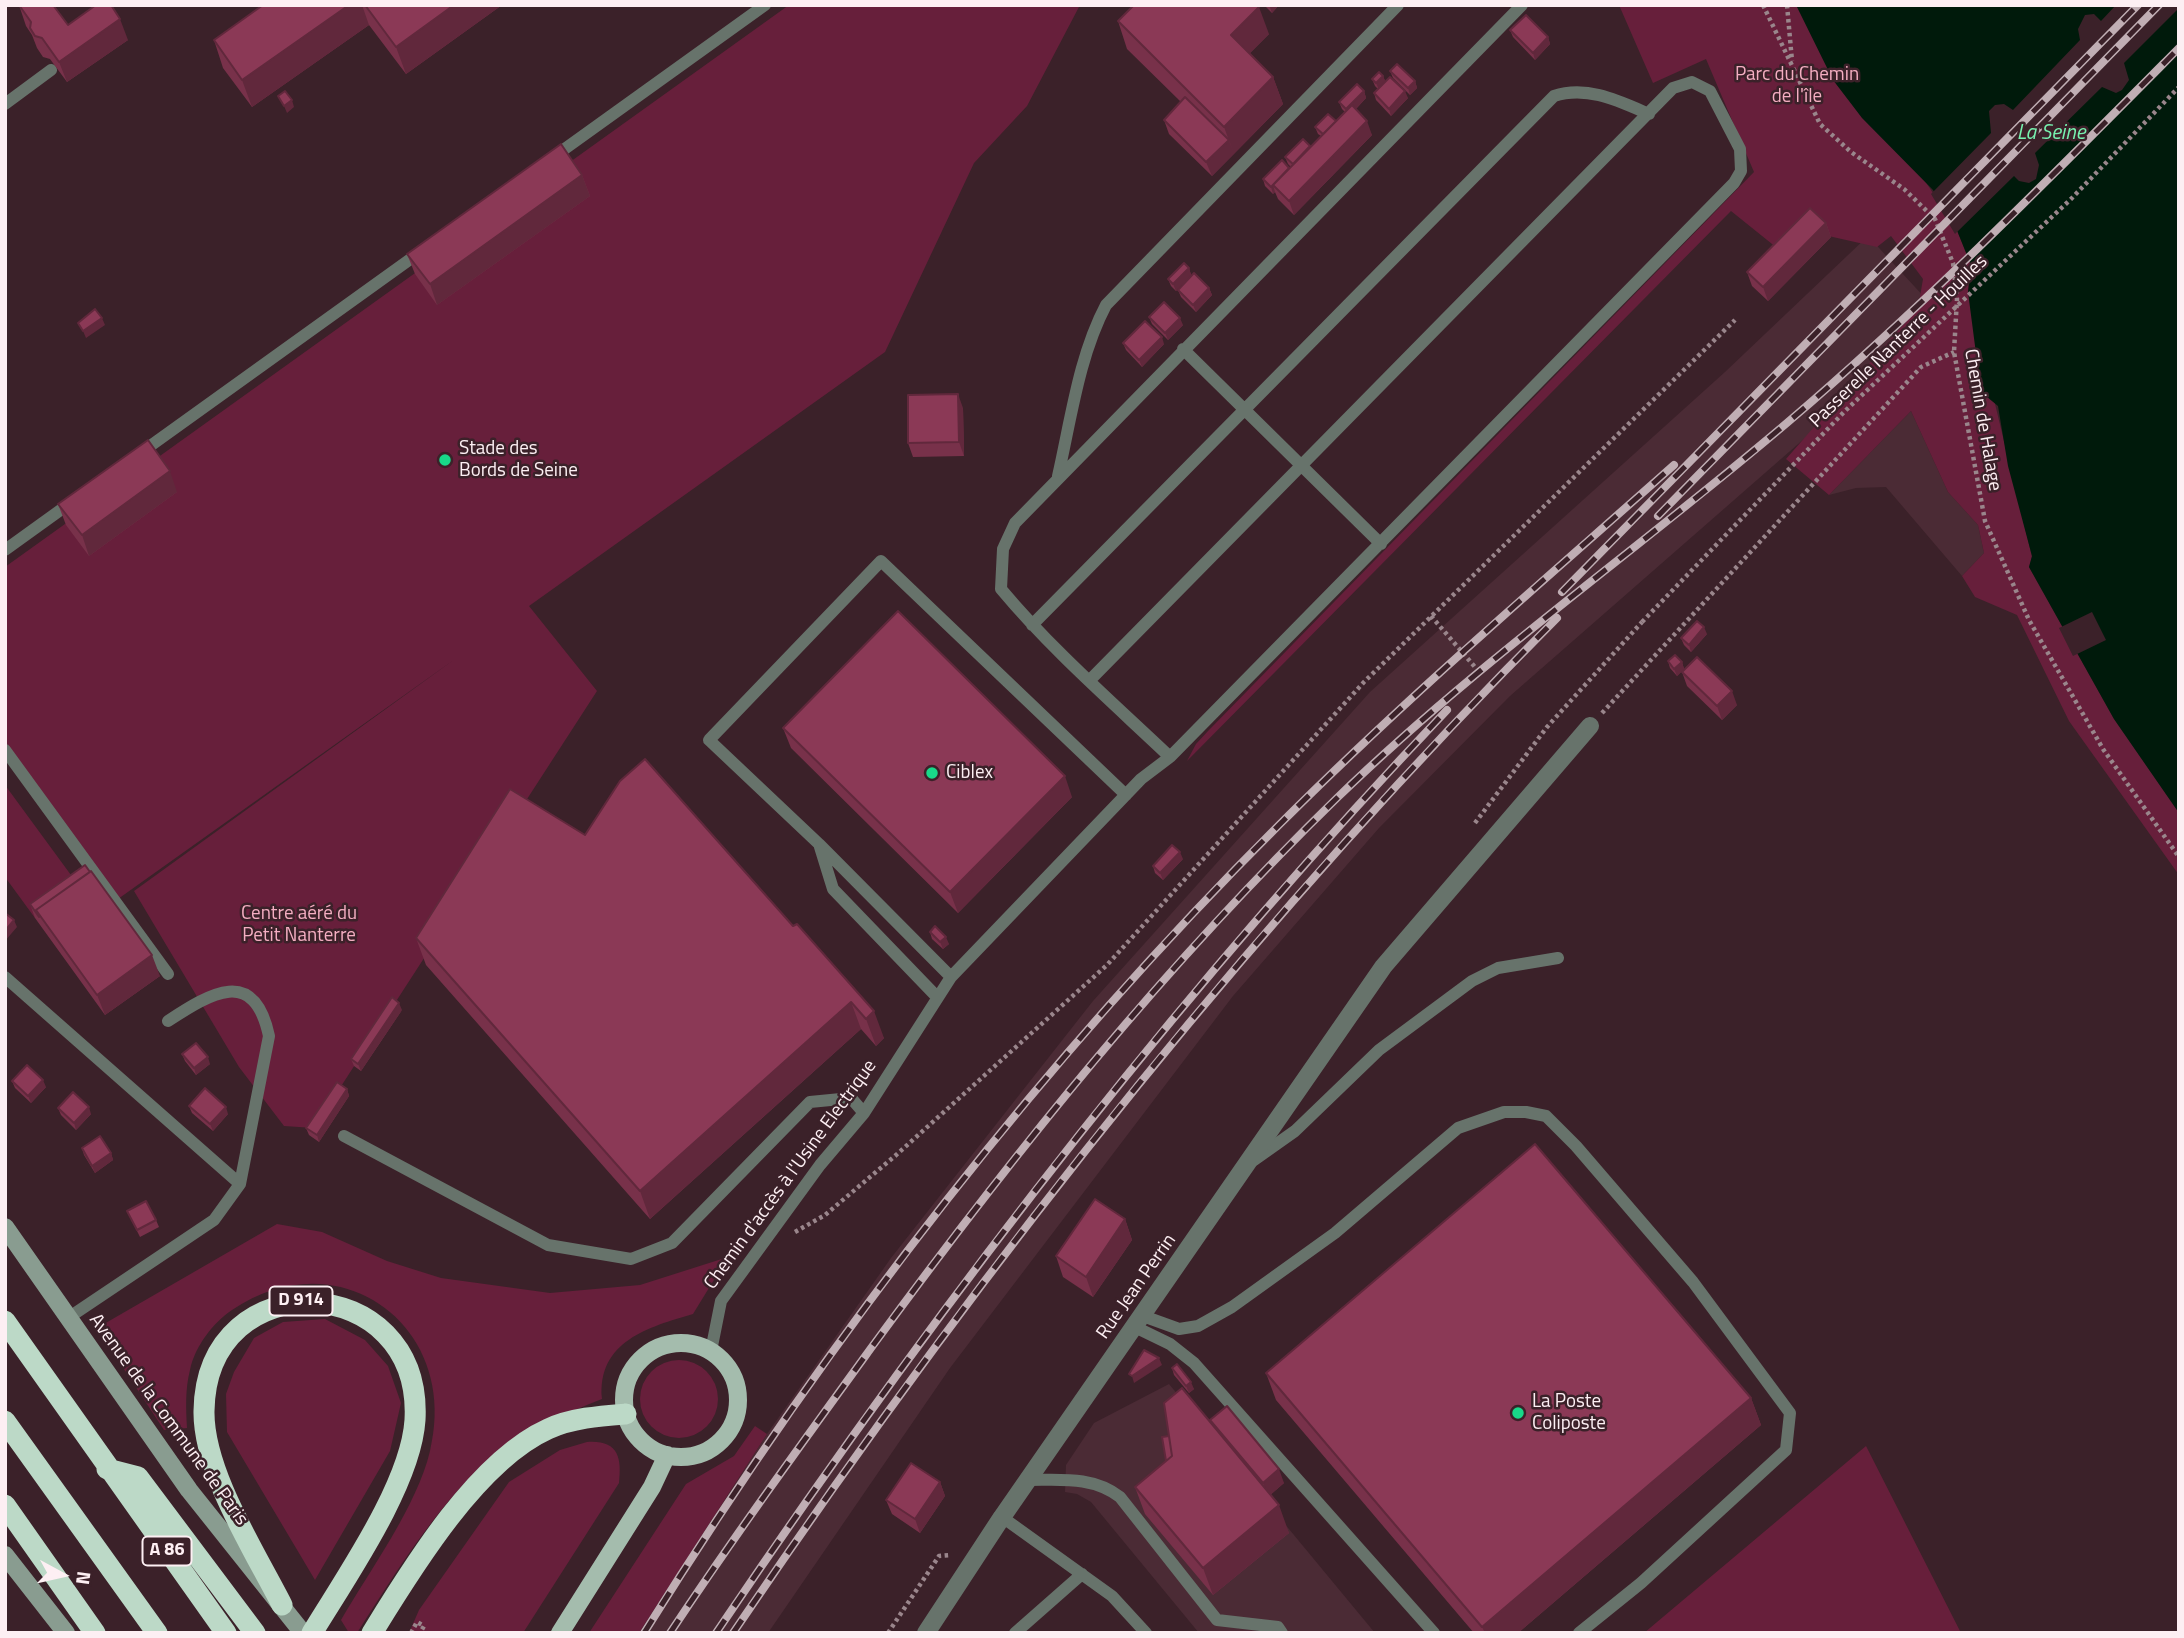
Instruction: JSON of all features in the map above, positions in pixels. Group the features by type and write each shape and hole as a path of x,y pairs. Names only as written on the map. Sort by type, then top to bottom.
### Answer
{"highway":[{"name":"D 914","path":"282,1605 209,1458 204,1409 215,1362 225,1343 258,1312 283,1303 329,1301 367,1318 397,1348 409,1370 414,1393 415,1422 407,1458 390,1497 312,1633"},
{"name":"A 86","path":"5,1321 107,1469 226,1633"},
{"path":"372,1633 399,1589 466,1497 521,1446 548,1429 590,1418 626,1414"},
{"name":"A 86","path":"5,1421 157,1633"},
{"path":"107,1469 138,1477 255,1633"},
{"path":"5,1505 94,1633"}],"main road":[{"name":"Avenue de la Commune de Paris","path":"5,1227 189,1490 303,1633"},
{"path":"674,1343 693,1343 711,1351 726,1364 736,1382 739,1402 734,1422 723,1439 707,1451 687,1457 667,1455 641,1440 626,1414 624,1395 629,1376 648,1354 674,1343"},
{"path":"560,1633 652,1487 667,1455"},
{"path":"5,1555 66,1633"}],"street":[{"name":"Rue Jean Perrin","path":"926,1633 1002,1517 1384,967 1590,726"}],"lane":[{"path":"538,168 765,5"},
{"path":"1170,757 1032,625 1001,589 1003,549 1015,523 1058,476 1522,5"},
{"path":"1058,476 1086,355 1095,326 1106,305 1392,7"},
{"path":"5,104 51,70"},
{"name":"Chemin d'accès à l'Usine Electrique","path":"711,1351 721,1301 820,1165 864,1113 951,977 1141,779 1170,757 1734,183 1741,171 1740,149 1710,91 1692,82 1673,88 1089,681"},
{"path":"1032,625 1554,96 1571,90 1587,92 1622,102 1649,114"},
{"path":"130,461 436,241"},
{"path":"1183,349 1381,544"},
{"path":"5,550 85,493"},
{"path":"951,977 709,740 881,561 1126,795"},
{"path":"5,750 168,974"},
{"path":"818,844 833,889 937,997"},
{"path":"1248,1164 1295,1131 1379,1050 1472,981 1498,968 1558,958"},
{"path":"5,976 240,1184"},
{"path":"68,1318 214,1220 240,1184 269,1036 264,1012 254,998 234,991 208,995 168,1021"},
{"path":"344,1136 548,1245 631,1259 672,1243 810,1102 851,1098 864,1113"},
{"path":"1139,1322 1180,1329 1198,1326 1232,1307 1335,1233 1458,1128 1504,1112 1546,1116 1576,1146 1693,1282 1790,1413 1786,1450 1640,1583 1579,1633"},
{"path":"1139,1322 1195,1363 1434,1633"},
{"path":"1028,1480 1093,1482 1107,1487 1120,1497 1217,1620 1278,1627 1282,1633"},
{"path":"1002,1517 1112,1596 1146,1633"},
{"path":"1015,1633 1082,1574"}],"path":[{"name":"Chemin de Halage","path":"1763,5 1820,124 1851,152 1904,189 1935,219 1953,263 1957,299 1954,352 1985,521 2029,620 2103,749 2179,857"},
{"path":"1787,5 1792,65"},
{"name":"Passerelle Nanterre - Houilles","path":"1520,761 1642,622 1845,411 2071,199 2179,87"},
{"path":"760,1247 825,1215 1107,965 1364,682 1735,320"},
{"path":"1590,726 1921,367 1954,352"},
{"path":"1431,616 1481,674"},
{"path":"888,1633 939,1556 979,1552"},
{"path":"411,1633 417,1622 424,1626 420,1633"}],"shaded area":[{"path":"1868,236 1938,312 1837,410 1510,696 1379,828 1233,996 950,1368 768,1633 639,1633 767,1434 891,1258 1093,1001 1370,692 1725,372"},
{"path":"1911,411 1948,492 1978,525 1984,553 1962,576 1886,487 1856,488 1829,495"},
{"path":"1169,1384 1375,1633 1199,1633 1091,1502 1077,1494 1065,1492 1066,1465 1094,1423"}],"green space":[{"name":"Stade des Bords de Seine","path":"789,5 1080,5 1027,106 974,163 885,352 529,606 597,691 314,1128 284,1126 239,1067 134,891 455,659 118,899 5,744 5,567"},
{"name":"Parc du Chemin de l'île","path":"1619,5 1809,5 1956,228 1971,265 1968,292 2032,557 2029,567 2114,719 2179,813 2179,875 2069,721 2017,615 1975,597 1962,576 1984,553 1978,525 1948,492 1911,411 1829,495 1786,459 1918,308 1923,279 1891,236 1877,247 1802,230 1777,248 1731,211 1187,761 1196,744 1208,731 1754,172 1706,59 1653,83"},
{"path":"5,785 79,886 35,918 5,877"},
{"path":"277,1224 322,1232 387,1261 441,1278 550,1293 640,1285 728,1257 693,1314 644,1331 617,1350 608,1363 603,1379 602,1399 513,1441 469,1478 417,1542 357,1633 349,1633 341,1620 404,1515 424,1472 430,1451 435,1406 427,1366 409,1332 383,1306 350,1290 312,1284 272,1290 232,1310 218,1321 206,1336 192,1361 188,1377 187,1428 164,1430 97,1328"},
{"path":"325,1319 365,1340 388,1366 401,1403 390,1451 315,1580 227,1432 226,1394 234,1372 254,1338 283,1322"},
{"path":"679,1360 694,1363 707,1371 715,1384 718,1399 715,1414 707,1427 694,1435 679,1438 664,1435 651,1427 643,1414 640,1399 643,1384 651,1371 664,1363"},
{"path":"755,1426 767,1434 639,1633 589,1633 686,1484 734,1456"},
{"path":"587,1442 606,1444 616,1452 620,1465 619,1483 523,1633 409,1633 419,1610 509,1482 560,1450"},
{"path":"1866,1446 1961,1633 1644,1633"}],"water":[{"name":"La Seine","path":"1796,5 2179,5 2179,813 2114,719 2029,567 2032,556 2008,466 1998,406 1981,392 1968,292 1971,265 1956,228 1933,190 1862,118 1833,80"}],"pier":[{"path":"2116,5 2179,5 2179,8 2124,63 2129,80 2122,90 2116,93 2102,87 2035,153 2039,165 2036,179 2029,183 2019,181 2014,176 1955,234 1931,194 1991,133 1989,111 1995,105 2004,104 2013,110 2080,40 2078,29 2085,15 2094,14 2101,21"},
{"path":"2092,612 2106,640 2073,656 2059,628"}],"building":[{"path":"19,5 53,5 68,25 96,5 111,5 120,19 59,62 42,38 35,36 30,28 31,22"},
{"path":"263,5 349,5 242,80 214,40"},
{"path":"365,5 454,5 396,47"},
{"path":"1134,5 1258,5 1231,35 1273,77 1224,127 1118,21"},
{"path":"1526,15 1548,37 1533,53 1510,30"},
{"path":"1397,64 1415,81 1408,88 1390,71"},
{"path":"1379,72 1383,76 1376,83 1372,79"},
{"path":"1390,77 1405,91 1389,109 1374,93"},
{"path":"1357,84 1364,91 1346,109 1339,102"},
{"path":"285,91 292,100 284,106 278,96"},
{"path":"1185,97 1229,140 1206,162 1164,120"},
{"path":"1352,105 1367,121 1289,201 1273,185"},
{"path":"1328,114 1336,121 1323,134 1315,127"},
{"path":"1303,139 1310,146 1293,164 1285,157"},
{"path":"561,144 582,175 430,284 407,254"},
{"path":"1282,160 1289,168 1271,187 1263,179"},
{"path":"1810,208 1826,223 1763,287 1747,272"},
{"path":"1184,263 1189,268 1173,284 1168,279"},
{"path":"1194,273 1209,288 1193,305 1178,290"},
{"path":"1164,302 1180,318 1165,333 1149,317"},
{"path":"95,309 102,318 83,331 78,323"},
{"path":"1145,321 1162,337 1139,360 1123,343"},
{"path":"958,394 959,442 908,443 908,395"},
{"path":"148,440 170,471 82,535 58,504"},
{"name":"Ciblex","path":"898,611 1065,776 950,892 783,728"},
{"path":"1697,621 1704,627 1689,645 1681,638"},
{"path":"1675,655 1682,662 1674,669 1668,661"},
{"path":"1697,657 1732,691 1717,706 1682,672"},
{"path":"645,759 793,926 797,924 874,1011 866,1019 851,1002 640,1191 416,938 510,789 585,835 620,781"},
{"path":"1172,845 1180,852 1160,873 1153,866"},
{"path":"85,865 90,872 36,910 39,917 30,904"},
{"path":"91,871 152,955 97,995 36,910"},
{"path":"5,913 14,920 5,931"},
{"path":"935,926 946,937 940,942 930,932"},
{"path":"392,997 399,1003 358,1064 351,1059"},
{"path":"196,1043 208,1057 194,1068 182,1054"},
{"path":"27,1065 43,1080 28,1096 12,1081"},
{"path":"337,1082 347,1089 317,1135 306,1128"},
{"path":"205,1088 226,1107 210,1124 189,1106"},
{"path":"73,1092 89,1107 74,1123 58,1108"},
{"path":"100,1136 111,1153 92,1166 82,1148"},
{"name":"La Poste Coliposte","path":"1535,1144 1751,1398 1482,1627 1266,1373"},
{"path":"1095,1199 1125,1219 1086,1277 1056,1256"},
{"path":"146,1201 156,1220 137,1230 127,1211"},
{"path":"1144,1350 1159,1358 1132,1376 1129,1374"},
{"path":"1177,1364 1191,1382 1186,1386 1172,1368"},
{"path":"1182,1388 1279,1505 1203,1568 1135,1487 1172,1456 1164,1403"},
{"path":"1227,1406 1279,1469 1263,1483 1210,1420"},
{"path":"1169,1436 1172,1456 1166,1461 1162,1437"},
{"path":"911,1463 940,1482 915,1519 886,1500"}],"railway":[{"path":"1562,592 2138,5"},
{"path":"1658,516 2159,5"},
{"path":"670,1633 822,1415 982,1200 1094,1061 1212,926 1338,797 1392,747 1503,652 1732,469 1839,378 1987,239 2179,48"},
{"path":"644,1633 713,1525 861,1313 1019,1110 1103,1012 1279,825 1375,732 1674,465"},
{"path":"733,1633 922,1365 1121,1106 1332,856 1557,618"},
{"path":"716,1633 885,1391 1062,1156 1249,928 1447,710"}],"place":[{"name":"Stade des Bords de Seine","path":"445,460"},
{"name":"Ciblex","path":"932,773"},
{"name":"La Poste Coliposte","path":"1518,1413"}],"park label":[{"name":"Centre aéré du Petit Nanterre","path":"299,925"}]}
